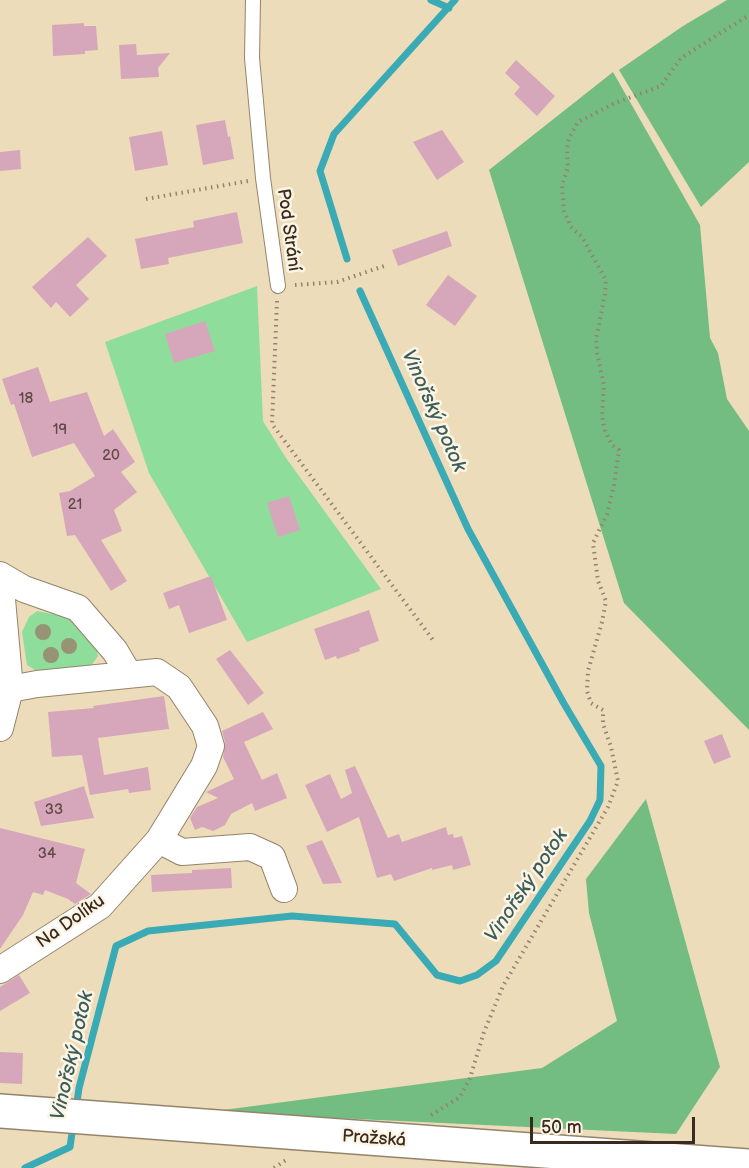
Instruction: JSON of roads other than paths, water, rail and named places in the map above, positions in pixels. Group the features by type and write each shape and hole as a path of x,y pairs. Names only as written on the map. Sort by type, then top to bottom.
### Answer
{"main road":[{"name":"Pražská","path":"0,1111 749,1166"}],"street":[{"path":"0,576 24,590 78,608 115,651 128,673"},
{"path":"0,576 5,693 0,728"},
{"name":"Na Dolíku","path":"0,970 100,906 159,840 204,766 211,746 205,726 179,687 157,672 128,673 37,684 5,693"},
{"path":"159,840 182,852 250,847 272,857 284,889"}],"lane":[{"name":"Pod Strání","path":"252,0 252,58 263,178 278,286"}],"waterway":[{"path":"431,0 449,8"},
{"name":"Vinořský potok","path":"347,259 320,171 334,134 455,0"},
{"name":"Vinořský potok","path":"76,1109 79,1088 116,946 148,931 292,916 395,924 437,975 460,981 477,975 496,961 590,821 600,800 601,766 563,702 468,529 360,291"},
{"name":"Vinořský potok","path":"25,1168 70,1147 73,1126"}]}
